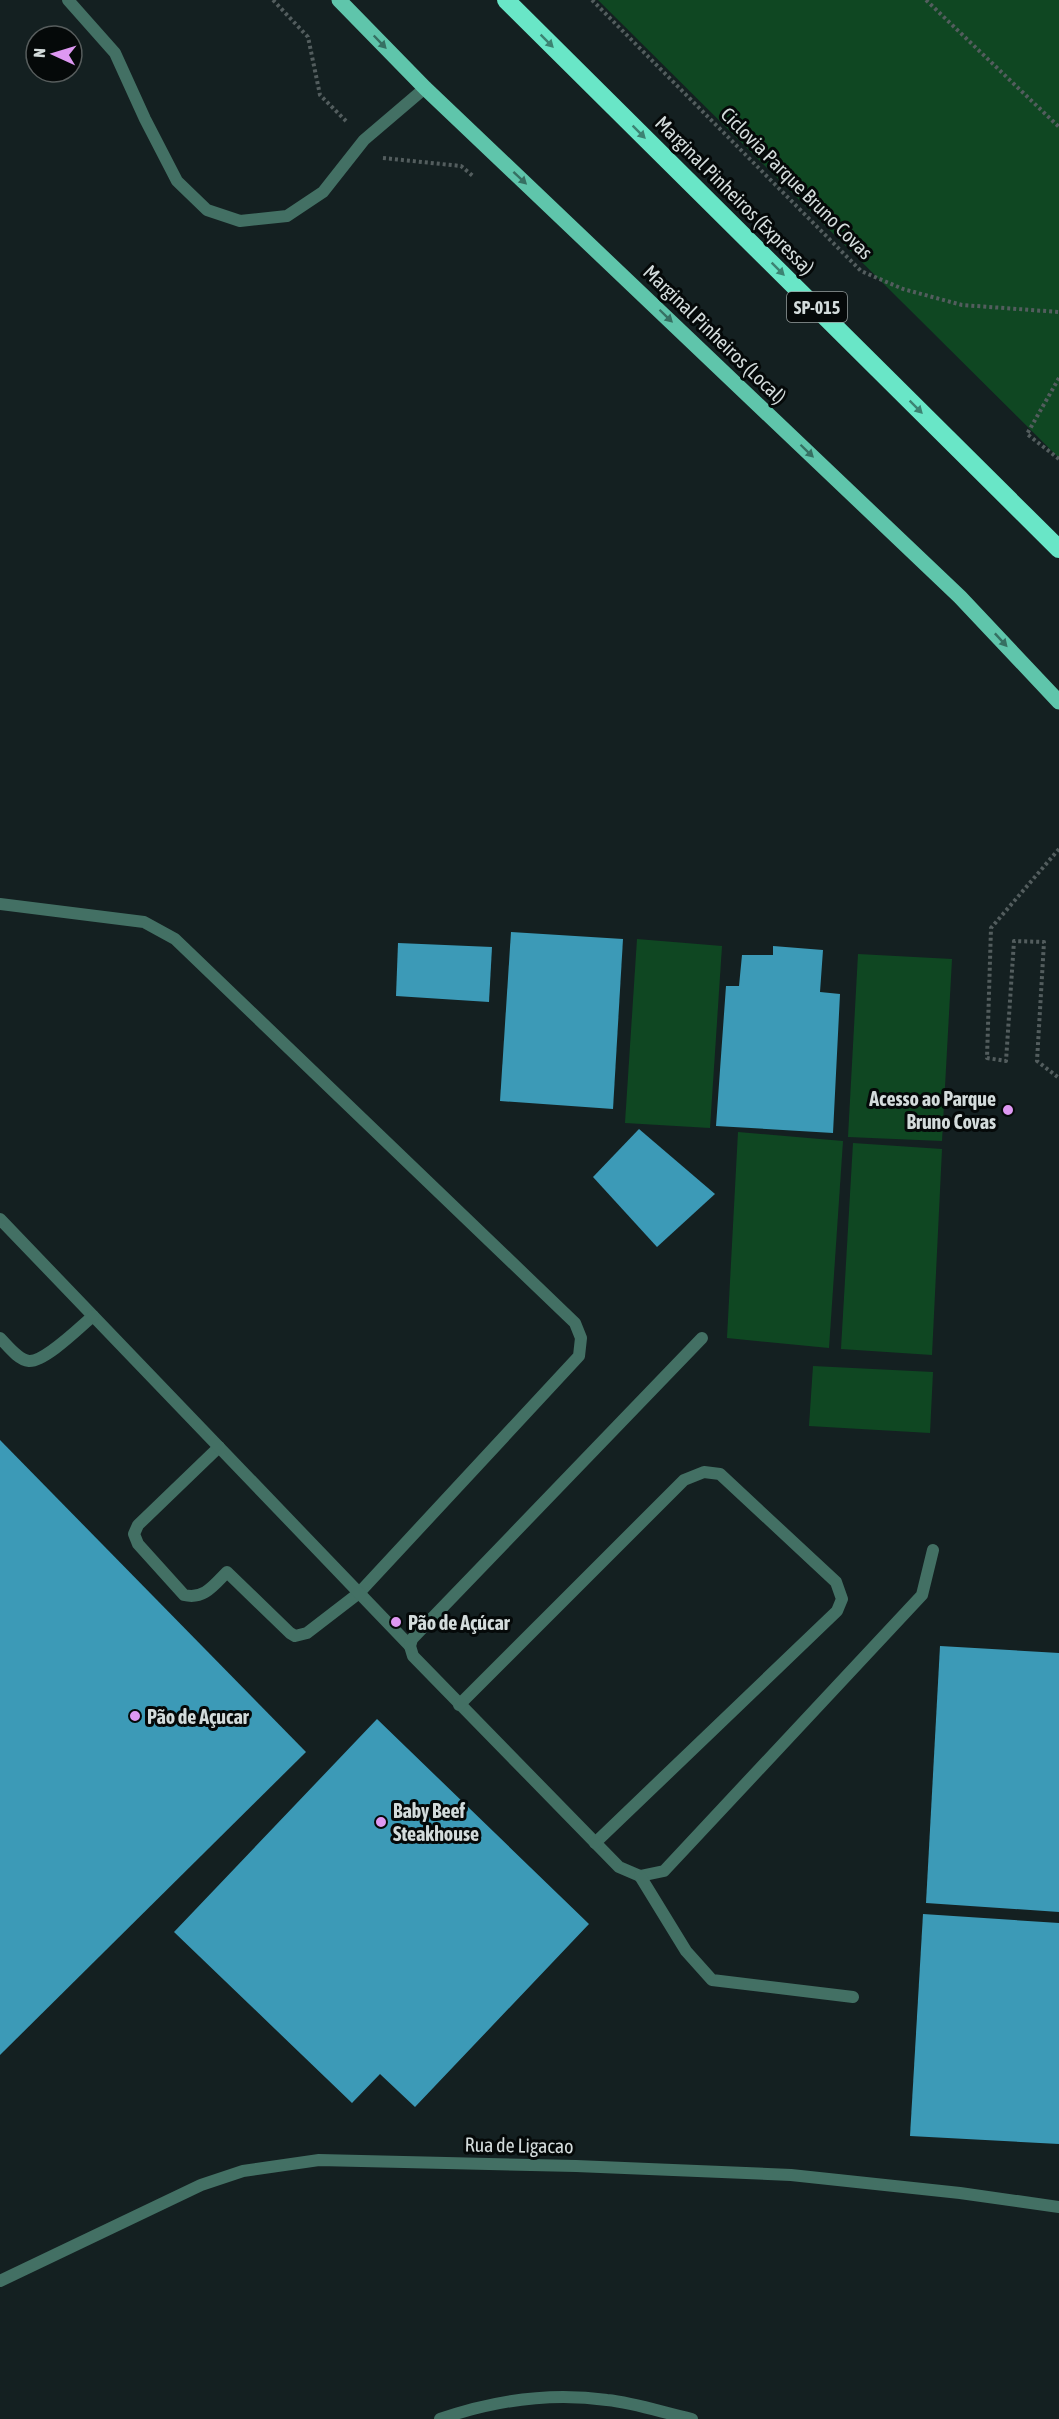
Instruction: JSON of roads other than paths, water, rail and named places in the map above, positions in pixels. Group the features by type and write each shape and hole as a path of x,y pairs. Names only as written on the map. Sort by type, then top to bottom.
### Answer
{"highway":[{"name":"Marginal Pinheiros (Expressa)","path":"506,0 1059,549"}],"main road":[{"name":"Marginal Pinheiros (Local)","path":"339,0 425,88 960,597 1059,702"}],"street":[{"path":"68,0 115,53 144,119 177,180 207,210 240,221 287,216 323,192 364,140 425,88"},
{"path":"0,904 144,922 176,939 575,1323 581,1338 579,1356 359,1593 307,1633 295,1636 227,1572 205,1594 193,1597 184,1595 138,1544 134,1534 138,1526 219,1447"},
{"path":"0,1220 410,1646"},
{"path":"0,1338 18,1356 27,1361 41,1359 93,1316"},
{"path":"702,1338 412,1639 410,1646 412,1656 618,1868 640,1876 664,1871 921,1595 933,1550"},
{"path":"459,1705 684,1480 704,1472 720,1474 836,1582 842,1599 837,1611 595,1843"},
{"path":"640,1876 686,1951 712,1980 853,1997"},
{"name":"Rua de Ligacao","path":"0,2281 201,2185 243,2171 319,2160 576,2166 791,2175 960,2193 1059,2207"},
{"path":"440,2419 508,2400 557,2396 608,2400 692,2419"}],"place":[{"name":"Acesso ao Parque Bruno Covas","path":"1008,1110"},
{"name":"Pão de Açúcar","path":"396,1622"},
{"name":"Pão de Açucar","path":"135,1716"},
{"name":"Baby Beef Steakhouse","path":"381,1822"}]}
